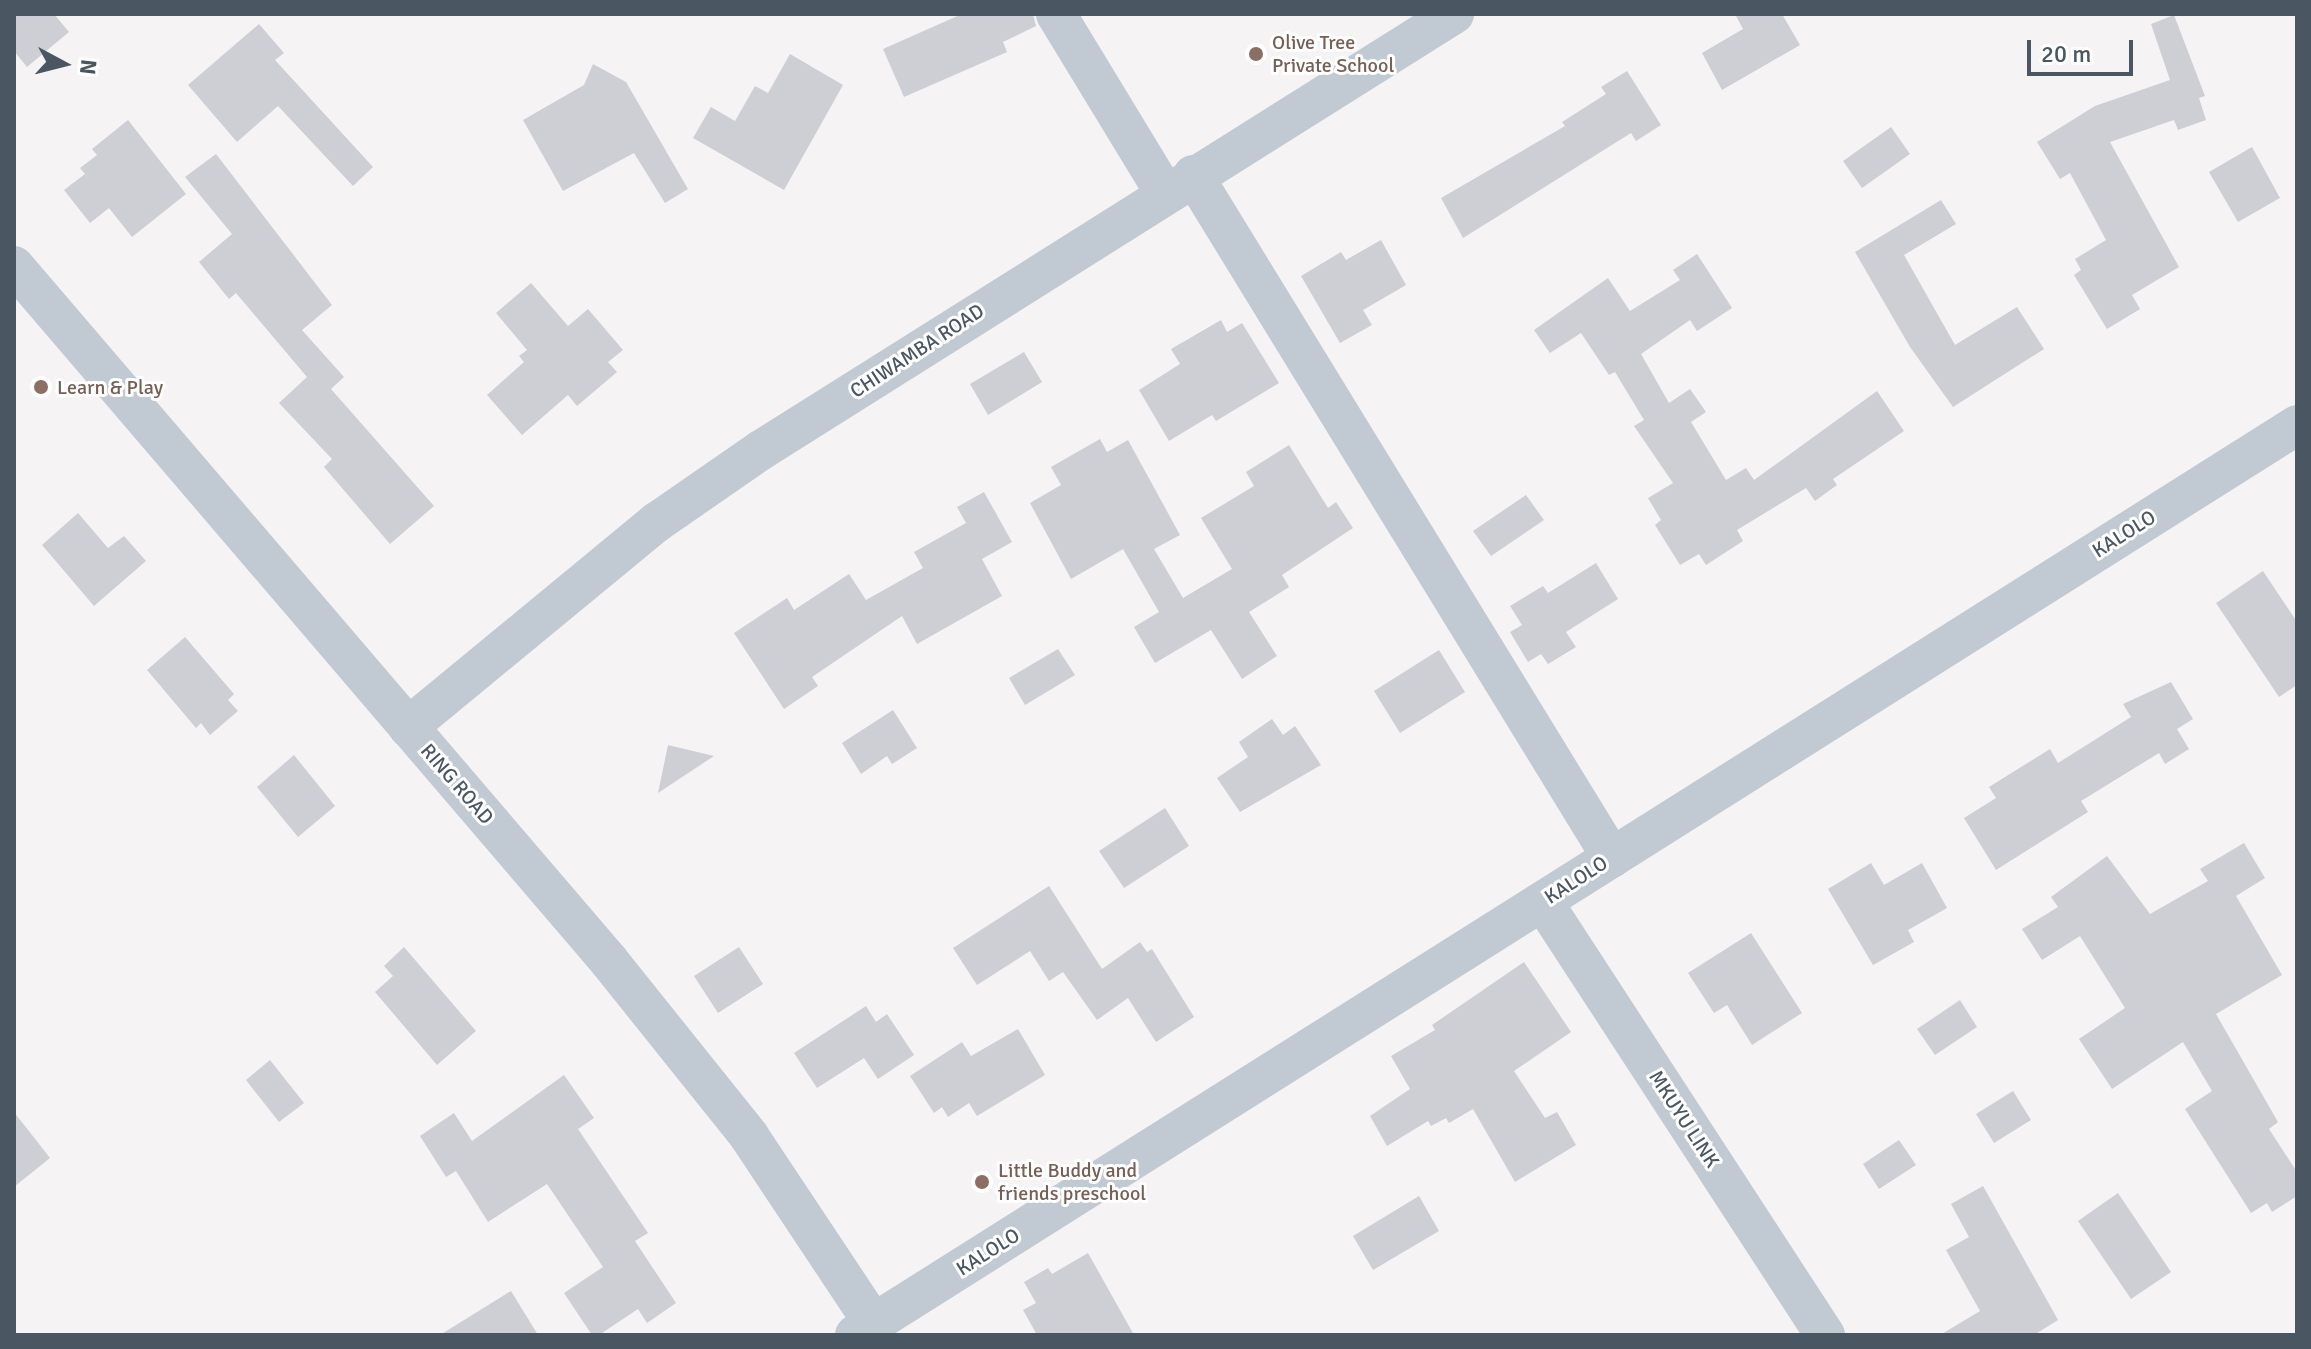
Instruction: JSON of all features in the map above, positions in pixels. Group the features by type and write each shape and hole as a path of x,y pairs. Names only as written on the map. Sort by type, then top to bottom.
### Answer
{"street":[{"path":"1056,14 1179,184 1612,858"},
{"name":"CHIWAMBA ROAD","path":"408,727 657,522 1179,184 1454,14"},
{"name":"RING ROAD","path":"14,266 609,961 749,1136 864,1329"},
{"name":"KALOLO","path":"864,1329 2297,425"},
{"name":"MKUYU LINK","path":"1543,902 1825,1335"}],"building":[{"path":"14,14 54,14 69,32 27,67 14,51"},
{"path":"962,14 1033,14 1036,26 1003,42 1007,52 904,97 883,49"},
{"path":"1735,14 1782,14 1800,45 1722,90 1702,53 1743,29"},
{"path":"2174,15 2205,96 2199,98 2206,120 2178,130 2174,120 2110,142 2179,267 2132,295 2140,309 2107,329 2074,275 2081,270 2075,259 2106,240 2070,173 2060,179 2037,142 2095,106 2170,80 2151,24"},
{"path":"259,24 284,53 275,60 373,167 353,186 278,106 237,142 188,85"},
{"path":"790,54 843,85 784,190 693,138 711,107 735,121 755,86 768,93"},
{"path":"593,64 626,82 688,189 665,203 634,153 563,191 523,120 584,85"},
{"path":"1627,71 1661,125 1636,141 1631,133 1463,238 1441,198 1565,126 1562,122 1606,94 1601,87"},
{"path":"128,120 186,194 132,237 109,208 90,223 64,190 85,174 80,168 97,155 92,149"},
{"path":"1891,127 1910,154 1862,188 1843,161"},
{"path":"2252,147 2280,198 2238,222 2209,172"},
{"path":"216,154 332,305 302,330 344,377 331,389 434,506 390,544 324,467 332,459 279,403 307,377 236,293 229,299 199,262 232,234 185,177"},
{"path":"1941,200 1956,224 1904,255 1955,345 2017,307 2044,349 1953,407 1910,347 1855,252"},
{"path":"1381,240 1406,285 1363,310 1372,325 1340,343 1301,276 1341,252 1346,260"},
{"path":"1697,254 1732,308 1697,331 1690,320 1641,354 1669,403 1690,389 1706,412 1691,422 1726,480 1746,468 1754,480 1877,391 1904,431 1833,479 1837,485 1815,501 1806,488 1737,530 1743,541 1706,565 1699,554 1680,565 1655,525 1661,520 1648,498 1673,483 1634,426 1644,420 1615,372 1609,375 1581,333 1550,353 1534,330 1608,278 1630,311 1680,280 1673,270"},
{"path":"531,283 568,326 588,309 623,350 608,362 617,372 577,406 568,395 522,435 487,395 524,362 519,356 527,350 496,313"},
{"path":"1221,320 1227,332 1242,323 1279,383 1216,421 1212,415 1169,441 1139,390 1180,364 1171,349"},
{"path":"1024,352 1042,382 988,415 970,384"},
{"path":"1100,439 1107,452 1128,440 1180,535 1154,549 1183,598 1232,569 1201,518 1254,486 1246,472 1289,445 1328,508 1336,502 1353,528 1282,575 1289,587 1249,612 1277,656 1242,679 1211,630 1155,663 1134,627 1159,612 1123,549 1071,579 1030,503 1061,485 1051,467"},
{"path":"984,492 1012,542 982,559 1002,596 917,644 902,616 812,677 818,686 784,709 734,633 787,598 794,610 849,574 866,600 923,568 914,552 966,523 957,507"},
{"path":"1526,495 1544,520 1491,556 1473,531"},
{"path":"78,513 108,548 124,536 146,561 94,606 42,545"},
{"path":"1596,563 1618,599 1566,632 1576,647 1548,664 1541,654 1528,662 1510,632 1522,625 1510,606 1543,586 1548,593"},
{"path":"2263,571 2297,622 2297,685 2279,697 2216,603"},
{"path":"185,637 234,694 228,700 238,711 210,735 201,723 196,728 147,670"},
{"path":"1058,649 1075,675 1025,705 1009,678"},
{"path":"1439,650 1465,692 1400,733 1374,691"},
{"path":"2171,682 2193,719 2177,729 2189,749 2165,764 2159,753 2081,801 2088,812 1996,870 1964,818 1996,798 1989,787 2050,749 2058,763 2131,717 2123,704"},
{"path":"893,710 917,748 892,764 887,756 861,774 842,743"},
{"path":"1272,719 1283,735 1295,726 1321,765 1240,812 1217,778 1248,757 1239,742"},
{"path":"668,745 714,756 658,793"},
{"path":"294,755 335,806 298,837 257,787"},
{"path":"1165,808 1189,846 1124,888 1099,851"},
{"path":"2244,843 2265,878 2236,896 2282,975 2216,1014 2278,1122 2269,1129 2297,1172 2297,1196 2272,1212 2267,1203 2251,1213 2185,1109 2212,1091 2183,1042 2112,1089 2079,1039 2125,1008 2080,936 2042,960 2022,929 2058,907 2051,897 2107,856 2150,914 2208,881 2200,869"},
{"path":"1871,863 1884,885 1922,863 1947,908 1908,930 1914,942 1873,965 1828,889"},
{"path":"1049,886 1102,969 1140,942 1147,952 1152,949 1194,1017 1156,1042 1128,998 1097,1020 1063,972 1049,981 1030,951 977,985 953,948"},
{"path":"1751,933 1802,1013 1752,1045 1727,1005 1714,1013 1688,973"},
{"path":"404,947 476,1031 437,1065 375,992 393,976 384,966"},
{"path":"739,947 763,984 718,1013 694,976"},
{"path":"1524,962 1571,1032 1514,1071 1545,1118 1557,1112 1576,1145 1515,1182 1473,1109 1449,1123 1446,1118 1431,1126 1428,1121 1387,1146 1370,1116 1410,1089 1391,1056 1435,1030 1432,1025"},
{"path":"1960,1000 1977,1027 1935,1055 1917,1029"},
{"path":"866,1006 876,1022 887,1014 914,1055 878,1079 864,1058 817,1088 794,1053"},
{"path":"1018,1029 1045,1075 977,1116 969,1103 948,1117 942,1107 934,1113 910,1076 962,1042 971,1056"},
{"path":"270,1060 304,1103 279,1122 246,1080"},
{"path":"564,1075 594,1118 578,1129 648,1233 635,1241 676,1303 647,1323 638,1309 599,1335 592,1335 564,1293 603,1267 547,1184 488,1222 456,1171 446,1177 420,1136 454,1113 472,1141"},
{"path":"2013,1091 2031,1120 1994,1143 1976,1114"},
{"path":"14,1112 50,1158 14,1187"},
{"path":"1899,1140 1916,1165 1879,1189 1863,1164"},
{"path":"1983,1186 2058,1320 2034,1335 1940,1335 1980,1311 1946,1250 1969,1237 1951,1204"},
{"path":"2118,1193 2171,1272 2131,1299 2078,1221"},
{"path":"1419,1196 1439,1231 1373,1270 1353,1236"},
{"path":"1088,1253 1134,1335 1037,1335 1023,1310 1036,1303 1024,1282 1048,1268 1052,1274"},
{"path":"511,1291 538,1335 440,1335"}],"place":[{"name":"Olive Tree Private School","path":"1256,54"},
{"name":"Learn & Play","path":"41,387"},
{"name":"Little Buddy and friends preschool","path":"982,1182"}]}
